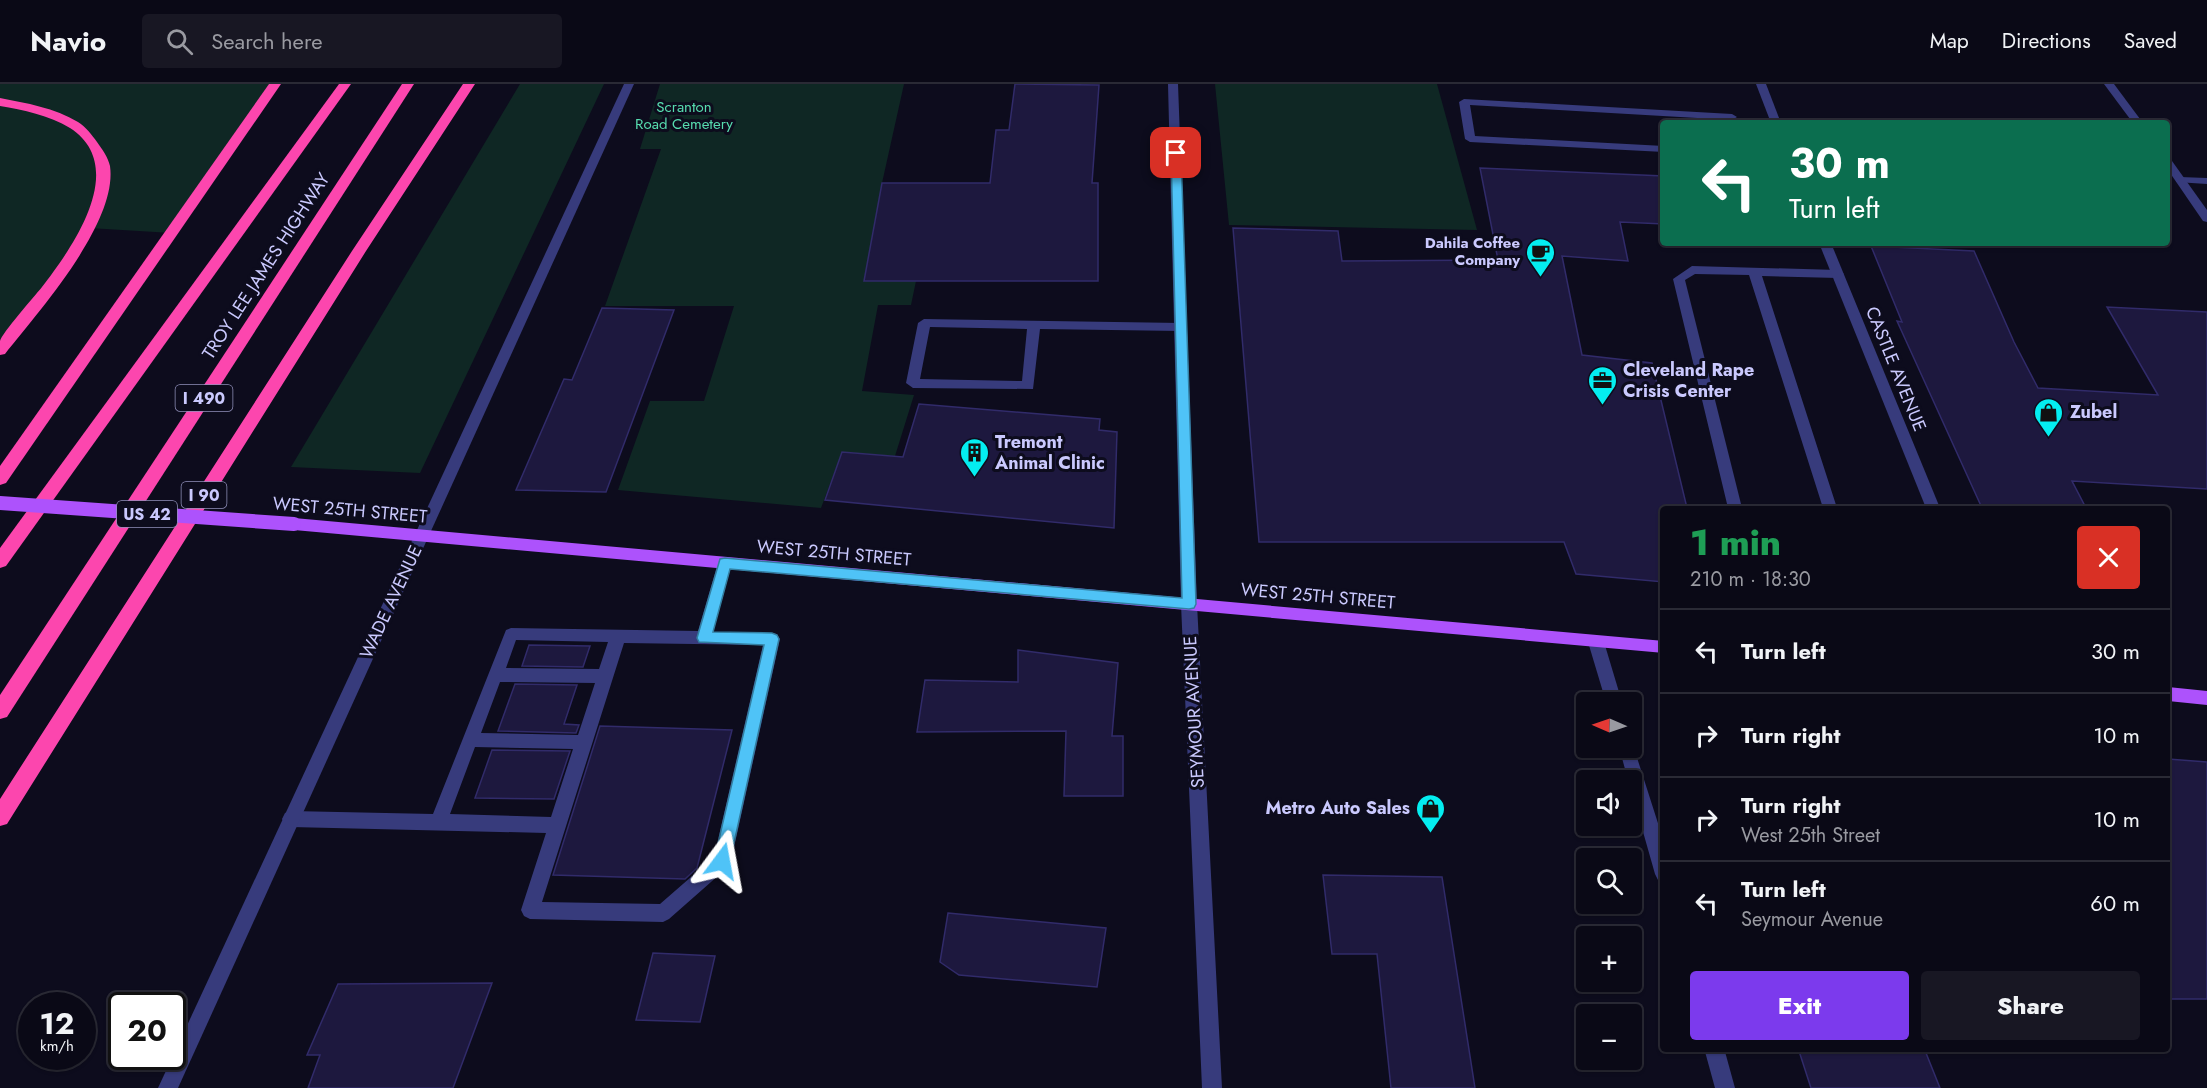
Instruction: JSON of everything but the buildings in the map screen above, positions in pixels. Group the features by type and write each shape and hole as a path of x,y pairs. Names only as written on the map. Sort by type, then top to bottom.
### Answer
{"highway":[{"path":"0,479 275,84"},
{"name":"TROY LEE JAMES HIGHWAY","path":"0,561 345,84"},
{"name":"TROY LEE JAMES HIGHWAY","path":"0,711 408,84"},
{"name":"I 90","path":"0,817 352,261 469,84"},
{"path":"411,174 479,84"},
{"path":"0,102 44,112 76,126 92,143 103,165 103,188 89,228 62,270 0,350"}],"main road":[{"name":"WEST 25TH STREET","path":"0,503 422,536 1660,647"},
{"path":"2170,694 2207,698"}],"street":[{"name":"WADE AVENUE","path":"168,1088 629,84"},
{"name":"SEYMOUR AVENUE","path":"1173,84 1189,604 1212,1088"},
{"path":"1761,84 1775,120"},
{"path":"2109,84 2136,120"},
{"path":"1660,149 1470,139 1464,102 1732,117"},
{"path":"2170,166 2207,218"},
{"path":"2180,180 2207,181"},
{"name":"CASTLE AVENUE","path":"1826,246 1932,506"},
{"path":"1735,506 1678,279 1692,270 1838,274"},
{"path":"1754,271 1829,506"},
{"path":"1034,325 1028,386 913,383 924,323 1181,327"},
{"path":"704,638 725,563"},
{"path":"438,822 512,634 618,636 704,638 772,639 722,861 663,913 530,910 618,636"},
{"path":"1596,642 1611,692"},
{"path":"495,675 604,676"},
{"path":"470,740 583,742"},
{"path":"1630,758 1660,860"},
{"path":"291,819 557,825"},
{"path":"1715,1052 1725,1088"}],"green space":[{"path":"0,84 275,84 172,233 89,228 0,350"},
{"path":"520,84 604,84 420,473 291,467"},
{"name":"Scranton Road Cemetery","path":"660,84 904,84 882,183 864,281 916,281 911,305 878,305 862,391 914,395 895,456 842,452 821,508 618,490 650,401 704,401 734,306 605,306 661,149 640,149"},
{"path":"1215,84 1437,84 1477,230 1229,225"}],"place":[{"name":"Dahila Coffee Company","path":"1541,278"},
{"name":"Cleveland Rape Crisis Center","path":"1602,406"},
{"name":"Zubel","path":"2049,438"},
{"name":"Tremont Animal Clinic","path":"974,478"},
{"name":"Metro Auto Sales","path":"1431,834"}],"route":[{"path":"722,861 772,639 704,638 725,563 1189,604 1176,153"}]}
